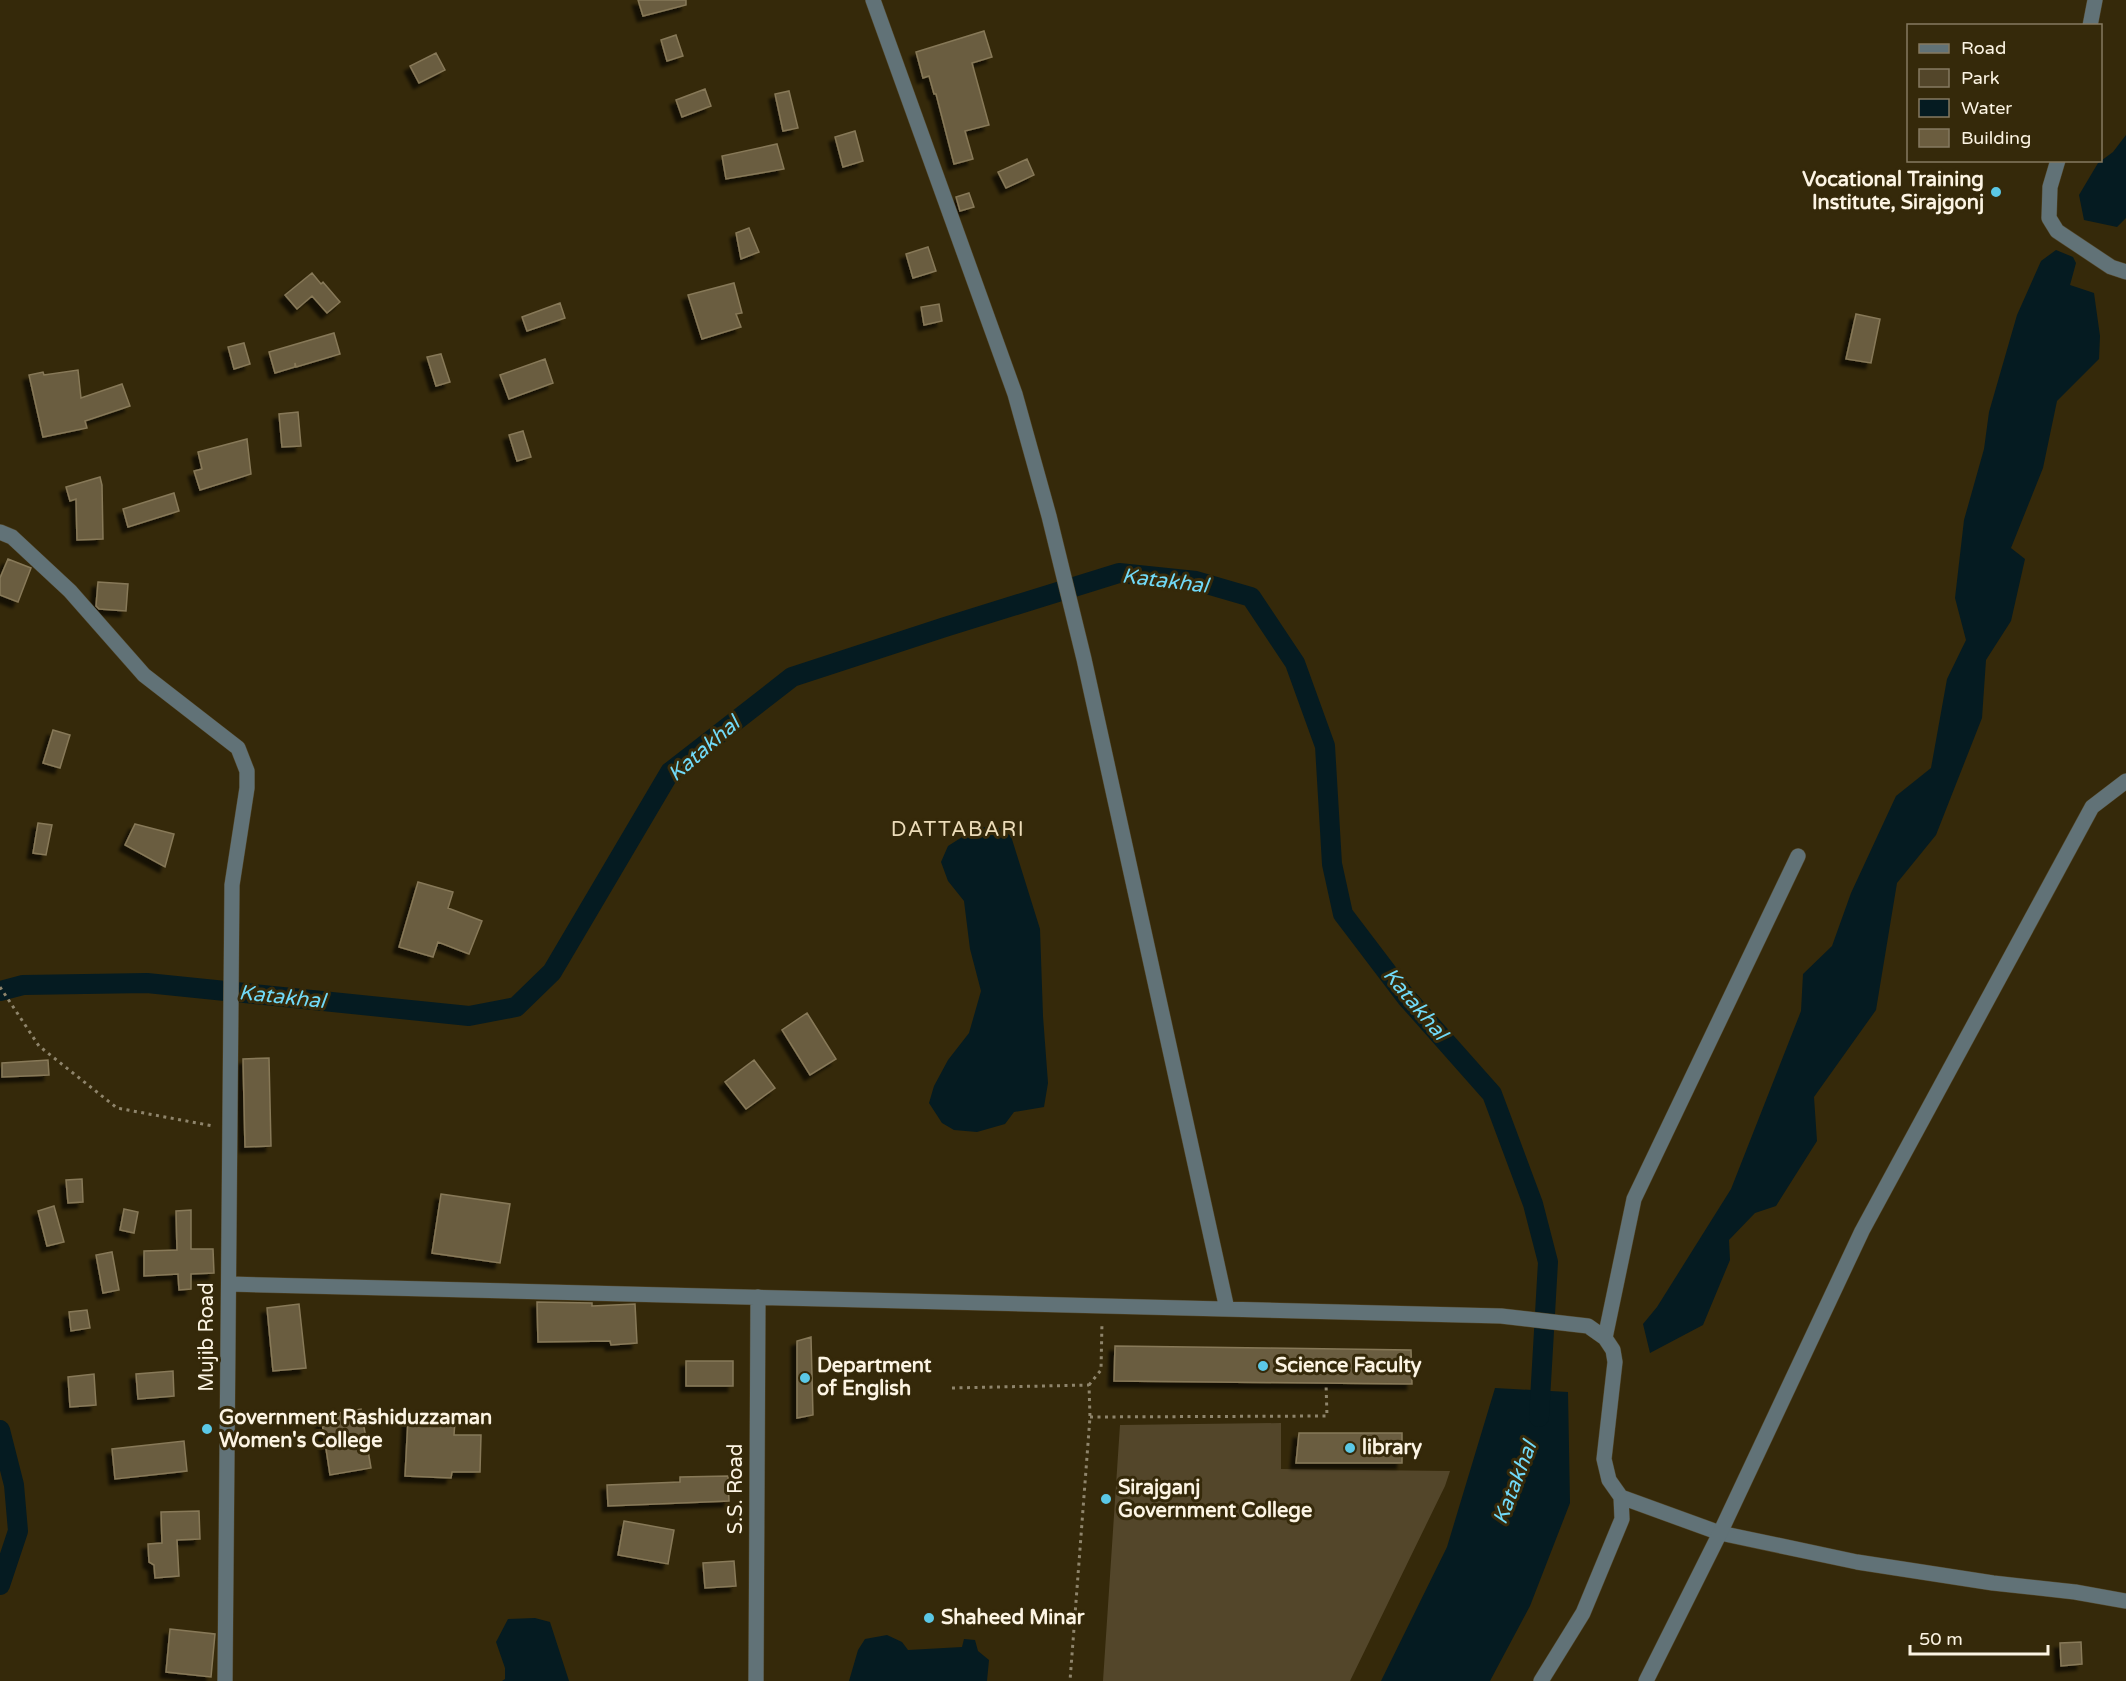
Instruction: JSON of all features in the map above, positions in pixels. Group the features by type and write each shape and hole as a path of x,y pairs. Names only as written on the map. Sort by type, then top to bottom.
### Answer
{"street":[{"path":"873,0 1015,394 1049,516 1084,659 1227,1309"},
{"path":"2090,24 2095,0"},
{"path":"2057,162 2050,187 2049,218 2057,231 2110,267 2126,272"},
{"name":"Mujib Road","path":"0,532 12,537 70,591 144,675 238,748 247,771 247,788 232,885 225,1681"},
{"path":"1646,1681 1720,1533 1868,1220 2092,807 2126,781"},
{"path":"1605,1338 1634,1198 1798,856"},
{"path":"229,1284 1501,1316 1588,1326 1605,1338 1613,1350 1614,1362 1604,1459 1609,1480 1621,1497 1622,1519 1582,1613 1541,1681"},
{"name":"S.S. Road","path":"756,1681 758,1297"},
{"path":"1621,1497 1720,1533 1857,1562 2126,1601"}],"path":[{"path":"0,987 39,1046 117,1108 230,1129"},
{"path":"1070,1681 1090,1417 1089,1385 1101,1370 1102,1306"},
{"path":"1090,1417 1327,1416 1326,1383"},
{"path":"952,1388 1089,1385"}],"green space":[{"path":"1281,1423 1281,1469 1450,1471 1445,1486 1350,1681 1103,1681 1120,1425"}],"water":[{"path":"2126,135 2126,218 2117,227 2084,220 2079,195 2098,163 2113,152"},
{"path":"2056,250 2073,257 2076,263 2070,285 2094,293 2100,336 2099,359 2057,401 2043,468 2011,548 2025,559 2011,621 1986,660 1982,718 1936,835 1897,883 1876,1010 1814,1097 1817,1141 1776,1206 1755,1213 1729,1240 1730,1260 1703,1325 1650,1353 1643,1324 1657,1307 1731,1189 1801,1011 1803,974 1832,946 1851,893 1896,796 1931,768 1947,679 1966,640 1955,598 1964,520 1984,449 1989,412 2017,315 2041,261"},
{"path":"994,824 1011,836 1040,929 1048,1083 1044,1107 1014,1112 1005,1124 977,1132 954,1130 942,1123 929,1103 934,1086 948,1060 969,1033 981,991 970,949 964,901 948,881 941,862 948,846 970,832"},
{"path":"1495,1388 1568,1392 1570,1503 1530,1606 1490,1681 1381,1681 1447,1547"},
{"path":"535,1618 550,1622 569,1681 502,1681 505,1679 505,1668 496,1642 508,1619"},
{"path":"887,1635 902,1642 908,1650 962,1647 964,1639 975,1640 978,1651 989,1660 987,1681 849,1681 858,1650 865,1639"}],"building":[{"path":"638,0 686,0 686,5 643,16"},
{"path":"984,31 992,57 972,63 989,125 965,131 973,159 954,164 936,94 934,94 929,76 923,78 916,52"},
{"path":"676,35 683,56 667,61 661,40"},
{"path":"436,53 445,70 419,83 410,66"},
{"path":"705,89 711,106 682,117 676,100"},
{"path":"789,91 798,128 783,131 775,94"},
{"path":"855,131 863,161 843,167 835,137"},
{"path":"777,144 784,169 726,179 722,156"},
{"path":"1027,159 1034,175 1006,188 998,172"},
{"path":"969,193 974,207 960,211 956,197"},
{"path":"749,228 759,252 741,259 736,233"},
{"path":"928,247 936,271 913,278 906,254"},
{"path":"312,273 340,302 327,313 312,296 297,309 285,295"},
{"path":"734,283 742,313 736,314 741,327 702,339 688,295"},
{"path":"560,303 565,318 527,331 522,317"},
{"path":"939,304 942,321 924,325 921,307"},
{"path":"1856,314 1880,319 1871,363 1846,359"},
{"path":"334,333 340,354 296,367 295,363 295,367 275,373 269,352"},
{"path":"244,343 250,364 234,369 228,347"},
{"path":"441,354 450,382 436,386 427,357"},
{"path":"545,359 553,383 509,399 500,375"},
{"path":"78,370 81,398 122,384 130,406 85,421 87,428 43,437 29,375"},
{"path":"298,412 301,446 282,447 279,414"},
{"path":"523,431 531,457 517,461 509,435"},
{"path":"247,439 251,474 200,490 194,471 202,469 198,452"},
{"path":"100,477 103,539 77,540 76,499 70,501 66,487"},
{"path":"174,493 179,511 128,527 123,509"},
{"path":"8,559 31,568 18,602 0,595 0,578"},
{"path":"98,582 128,584 126,611 99,609 96,606"},
{"path":"53,730 70,735 60,768 43,763"},
{"path":"38,823 52,825 46,855 33,853"},
{"path":"135,824 174,834 165,867 125,845"},
{"path":"418,882 453,892 448,908 482,921 469,954 438,942 433,957 399,947"},
{"path":"807,1013 836,1059 810,1075 782,1030"},
{"path":"269,1058 271,1146 245,1147 243,1059"},
{"path":"48,1060 49,1075 2,1077 2,1063"},
{"path":"754,1060 775,1088 746,1109 725,1082"},
{"path":"82,1179 83,1202 68,1203 66,1180"},
{"path":"441,1194 510,1204 500,1263 432,1253"},
{"path":"54,1206 64,1242 47,1246 38,1211"},
{"path":"124,1209 138,1212 134,1233 120,1230"},
{"path":"191,1210 191,1249 213,1249 214,1273 191,1274 191,1289 179,1290 178,1274 144,1276 144,1251 177,1250 176,1211"},
{"path":"112,1252 119,1290 103,1293 96,1255"},
{"path":"537,1302 592,1303 592,1306 635,1304 637,1343 611,1345 610,1341 538,1342"},
{"path":"299,1304 306,1368 273,1371 267,1308"},
{"path":"87,1310 90,1328 71,1331 69,1312"},
{"name":"Department of English","path":"811,1337 813,1415 797,1418 797,1341"},
{"name":"Science Faculty","path":"1115,1346 1411,1350 1412,1384 1114,1381"},
{"path":"686,1361 733,1361 733,1386 686,1386"},
{"path":"173,1371 174,1396 138,1399 136,1374"},
{"path":"94,1374 96,1405 70,1407 68,1377"},
{"path":"361,1409 371,1468 330,1475 321,1416"},
{"path":"408,1419 455,1421 454,1435 481,1435 480,1472 452,1472 451,1478 405,1476"},
{"name":"library","path":"1299,1433 1402,1433 1402,1463 1296,1463"},
{"path":"184,1441 187,1471 115,1479 112,1449"},
{"path":"728,1476 729,1501 608,1506 607,1485 680,1482 680,1477"},
{"path":"199,1511 200,1539 177,1540 179,1576 155,1578 154,1565 149,1562 148,1544 162,1543 161,1512"},
{"path":"624,1521 674,1530 668,1564 618,1555"},
{"path":"734,1561 736,1586 705,1588 703,1563"},
{"path":"170,1629 215,1634 211,1677 166,1672"},
{"path":"2081,1642 2082,1664 2061,1666 2060,1643"}],"waterway":[{"name":"Katakhal","path":"0,991 23,985 147,983 469,1016 516,1007 552,972 670,772 792,677 1119,573 1196,581 1251,597 1295,663 1325,746 1332,864 1343,914 1406,997 1492,1094 1533,1204 1548,1262 1539,1417"},
{"name":"Katakhal","path":"0,1430 14,1485 18,1531 0,1585"}],"place":[{"name":"Vocational Training Institute, Sirajgonj","path":"1996,192"},
{"name":"Science Faculty","path":"1263,1366"},
{"name":"Department of English","path":"805,1378"},
{"name":"Government Rashiduzzaman Women's College","path":"207,1429"},
{"name":"library","path":"1350,1448"},
{"name":"Sirajganj Government College","path":"1106,1499"},
{"name":"Shaheed Minar","path":"929,1618"}],"district":[{"name":"DATTABARI","path":"958,829"}]}
